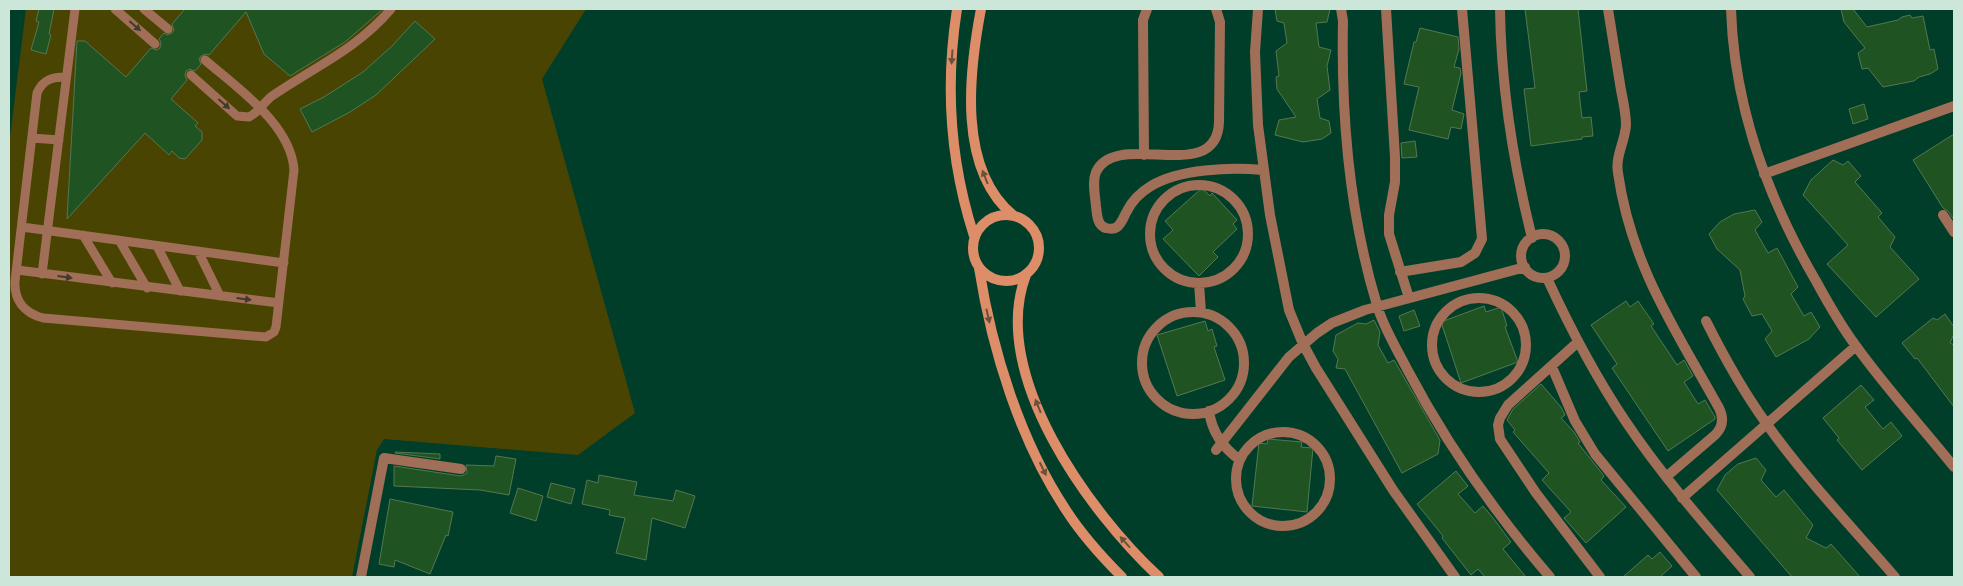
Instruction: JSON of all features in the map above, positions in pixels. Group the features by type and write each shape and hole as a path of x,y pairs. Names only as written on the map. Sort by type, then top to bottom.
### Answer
{"main road":[{"path":"957,9 952,57 952,123 958,180 974,236"},
{"path":"981,9 971,95 974,136 983,176 989,188 1004,208 1014,216 1027,222 1034,230 1038,240 1039,251 1037,261 1026,276 1018,303 1017,332 1025,371 1042,416 1064,459 1093,503 1126,544 1159,577"},
{"path":"1014,216 1002,215 990,218 980,226 974,236 972,247 974,258 986,276 996,280 1006,282 1026,276"},
{"path":"979,268 986,306 1003,370 1015,406 1037,458 1065,510 1098,552 1122,577"}],"street":[{"path":"1144,155 1143,20 1147,9"},
{"path":"1216,9 1220,22 1219,122 1217,135 1210,146 1198,153 1113,157 1106,160 1096,173 1094,180 1099,223 1108,229 1117,227 1134,201 1142,193 1160,182 1214,170 1262,170"},
{"path":"1258,9 1255,52 1262,170 1284,292 1289,310 1303,344 1393,490 1455,577"},
{"path":"1341,9 1343,21 1344,107 1349,170 1358,229 1377,306 1397,349 1442,432 1495,510 1550,577"},
{"path":"1386,9 1395,163 1395,182 1388,225 1389,234 1409,298"},
{"path":"1400,272 1461,262 1475,253 1482,239 1462,9"},
{"path":"1500,9 1506,107 1516,168 1532,238"},
{"path":"1608,9 1625,115 1625,134 1619,152 1617,167 1627,218 1656,296 1719,408 1722,420 1716,435 1666,477"},
{"path":"1730,9 1734,59 1745,117 1764,174 1805,262 1856,346 1954,467"},
{"path":"1764,174 1954,106"},
{"path":"1204,185 1222,191 1236,202 1246,218 1248,237 1244,255 1233,270 1217,280 1199,283 1190,282 1173,275 1159,262 1152,245 1151,226 1157,209 1169,195 1186,187 1204,185"},
{"path":"1943,215 1954,232"},
{"path":"1548,235 1562,245 1565,253 1565,262 1555,275 1547,278 1538,278 1530,274 1525,267 1522,260 1522,251 1526,243 1532,238 1548,235"},
{"path":"1218,447 1290,357 1303,344 1332,323 1348,315 1377,306 1525,267"},
{"path":"1547,278 1578,342 1626,423 1682,498 1750,577"},
{"path":"1199,283 1201,312"},
{"path":"1465,284 1470,299"},
{"path":"1478,298 1495,301 1510,310 1520,324 1526,340 1524,358 1517,373 1504,385 1488,391 1471,391 1455,385 1442,374 1432,350 1433,333 1441,317 1454,305 1470,299 1478,298"},
{"path":"1201,312 1219,319 1234,332 1242,349 1244,359 1242,378 1232,395 1218,407 1209,411 1199,413 1180,412 1163,403 1149,389 1145,381 1142,362 1146,342 1156,326 1164,320 1182,313 1201,312"},
{"path":"1706,321 1734,374 1788,453 1895,577"},
{"path":"1578,342 1503,411 1498,425 1498,432 1504,446 1536,493 1600,577"},
{"path":"1682,498 1856,346"},
{"path":"1552,367 1574,421 1595,454 1696,577"},
{"path":"1209,411 1218,447 1240,460"},
{"path":"1273,433 1291,433 1308,439 1321,451 1328,466 1330,484 1324,501 1313,515 1298,523 1280,525 1263,521 1249,510 1240,495 1237,478 1240,460 1257,440 1273,433"},
{"path":"361,577 384,458 461,469"}],"lane":[{"path":"42,274 75,9"},
{"path":"115,9 155,44"},
{"path":"144,9 168,29"},
{"path":"191,76 237,116 249,117 274,95 347,49 368,32 391,9"},
{"path":"66,77 52,78 44,82 39,87 37,93 15,288 18,301 28,312 43,318 266,337 274,332 276,327 294,159 285,139 260,107 205,60"},
{"path":"32,138 59,140"},
{"path":"22,227 284,263"},
{"path":"83,235 112,284"},
{"path":"119,240 146,288"},
{"path":"157,246 180,291"},
{"path":"198,251 220,296"},
{"path":"17,270 112,284 279,303"}],"shaded area":[{"path":"26,9 586,9 542,79 635,413 578,455 384,439 377,450 352,577 9,577 9,145"}],"building":[{"path":"39,9 54,9 49,34 51,35 46,54 31,50 39,22 36,21"},
{"path":"185,9 383,9 345,42 290,76 264,54 246,12 209,55 201,56 199,59 201,64 195,71 190,69 186,71 185,76 187,80 171,99 198,123 195,126 202,132 202,140 185,159 179,158 172,151 169,155 145,133 67,219 77,41 85,41 126,77 151,48 157,50 160,48 161,42 159,39 164,33 167,35 172,33 174,30 172,24"},
{"path":"1275,9 1330,9 1327,22 1316,23 1319,47 1331,50 1327,66 1330,90 1317,99 1320,118 1329,121 1331,133 1322,139 1303,142 1275,135 1279,120 1296,117 1277,89 1276,77 1279,76 1276,51 1287,43 1284,23 1277,21"},
{"path":"1525,9 1578,9 1587,91 1579,92 1582,118 1591,117 1593,136 1531,146 1524,89 1535,88"},
{"path":"1841,9 1853,9 1867,27 1898,20 1910,15 1912,18 1923,16 1930,50 1934,49 1938,69 1914,81 1883,87 1868,68 1862,69 1858,53 1865,48 1844,22"},
{"path":"415,21 435,39 376,95 350,112 312,132 300,109 324,97 363,72 392,46"},
{"path":"1420,28 1458,37 1459,49 1454,67 1460,68 1461,73 1452,110 1464,114 1461,129 1451,127 1448,139 1409,130 1419,87 1404,84 1414,42 1416,42"},
{"path":"1864,104 1868,119 1853,124 1849,109"},
{"path":"1954,134 1954,220 1948,211 1943,208 1913,160"},
{"path":"1415,141 1417,157 1402,158 1401,143"},
{"path":"1833,160 1843,165 1848,161 1861,176 1855,182 1882,213 1878,217 1895,237 1890,247 1919,279 1876,317 1827,264 1848,245 1803,195 1811,180"},
{"path":"1202,188 1210,196 1212,193 1237,220 1233,224 1237,229 1213,252 1218,257 1199,276 1163,239 1173,230 1165,221"},
{"path":"1755,210 1762,222 1755,230 1768,253 1777,248 1798,287 1791,294 1804,316 1811,312 1820,327 1809,339 1776,357 1765,339 1772,331 1762,314 1752,316 1743,299 1745,296 1740,270 1717,249 1709,234 1720,222 1734,214"},
{"path":"1626,301 1630,307 1638,301 1654,324 1651,326 1677,365 1684,360 1693,376 1684,382 1698,404 1705,400 1715,417 1715,419 1668,451 1612,368 1617,364 1591,325"},
{"path":"1484,306 1486,312 1501,307 1507,326 1505,327 1518,362 1461,383 1441,322"},
{"path":"1414,310 1420,326 1404,331 1399,316"},
{"path":"1945,314 1954,327 1954,334 1950,343 1954,345 1954,407 1917,358 1915,359 1902,343 1933,318 1937,320"},
{"path":"1374,320 1380,332 1378,345 1388,363 1394,360 1440,440 1438,454 1402,473 1345,369 1336,368 1338,359 1333,351 1336,335 1358,323 1366,324"},
{"path":"1205,321 1208,331 1212,329 1217,346 1214,347 1225,380 1177,396 1157,335"},
{"path":"1541,384 1561,407 1565,415 1561,418 1574,432 1580,442 1578,443 1604,476 1601,480 1626,507 1586,543 1564,518 1571,512 1542,480 1549,473 1513,432 1515,430 1507,420 1513,409"},
{"path":"1861,385 1874,400 1865,407 1883,429 1891,422 1902,436 1862,470 1837,440 1839,438 1823,418"},
{"path":"1268,439 1302,442 1301,447 1313,448 1307,512 1252,506 1259,443 1267,444"},
{"path":"395,453 440,454 440,459"},
{"path":"496,456 516,459 509,495 480,490 394,486 394,466 461,476 467,473 466,465 494,466"},
{"path":"1756,458 1766,470 1761,480 1776,497 1784,490 1813,525 1806,538 1826,548 1831,544 1860,577 1792,577 1717,490 1725,475 1738,464"},
{"path":"1456,471 1468,486 1458,494 1475,513 1483,506 1493,518 1511,542 1503,549 1526,577 1485,577 1478,569 1471,575 1417,504"},
{"path":"599,475 637,482 634,495 673,501 676,490 695,496 685,528 652,518 646,560 616,553 625,518 609,515 610,510 582,504 587,480 598,483"},
{"path":"551,483 575,489 571,504 547,497"},
{"path":"518,488 543,496 536,521 510,513"},
{"path":"390,499 453,512 448,536 446,535 430,574 395,560 394,567 379,564"},
{"path":"1660,552 1672,566 1660,577 1623,577 1648,555 1652,559"}]}
